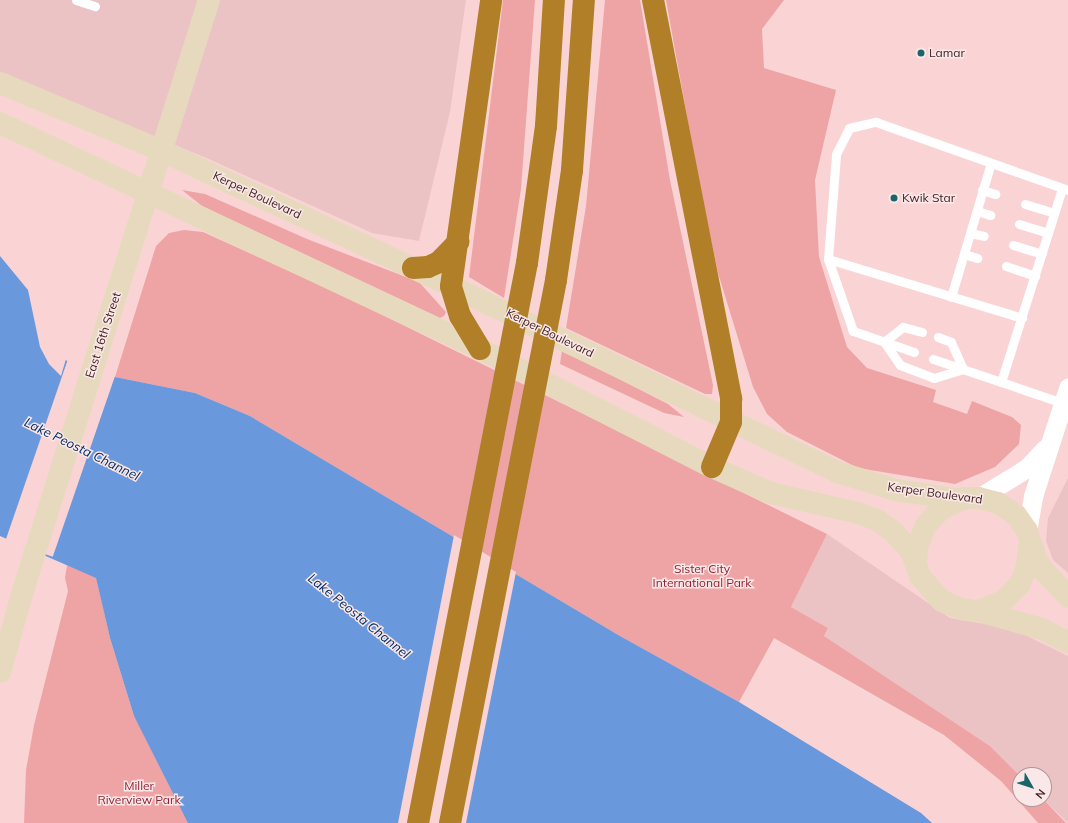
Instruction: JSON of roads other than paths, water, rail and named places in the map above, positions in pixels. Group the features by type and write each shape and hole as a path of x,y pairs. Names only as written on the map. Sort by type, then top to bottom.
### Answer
{"highway":[{"path":"480,349 460,316 451,286 491,0"},
{"path":"418,823 527,263 546,126 554,0"},
{"path":"450,823 556,280 572,170 584,0"},
{"path":"653,0 706,279 726,372 731,422 712,467"},
{"path":"413,268 428,268 439,262 458,242"}],"main road":[{"name":"East 16th Street","path":"0,672 24,587 108,316 162,151 209,0"},
{"name":"Kerper Boulevard","path":"0,83 162,151 451,286 797,454 868,483 896,490 972,498 1007,508 1016,515 1029,537 1045,572 1068,597"},
{"path":"0,123 480,349 712,467 771,493 858,513 877,520 893,531 912,553 916,564 929,588 942,601 962,609 980,611 1042,629 1068,642"},
{"path":"916,564 917,547 926,525 941,509 972,498"},
{"path":"980,611 1003,601 1019,585 1026,570 1029,537"}],"street":[{"path":"1029,537 1033,496 1066,395"},
{"path":"972,498 1027,468 1050,444"}],"lane":[{"path":"76,0 95,6"},
{"path":"914,352 853,331 828,259 836,154 849,128 876,122 1065,189 1054,213 1001,382"},
{"path":"951,297 991,164"},
{"path":"982,190 995,194"},
{"path":"1025,204 1054,213"},
{"path":"977,211 990,215"},
{"path":"1019,224 1048,233"},
{"path":"970,233 984,236"},
{"path":"1013,245 1042,254"},
{"path":"964,254 977,258"},
{"path":"828,259 1022,318"},
{"path":"1006,266 1035,276"},
{"path":"884,342 903,327 922,332"},
{"path":"938,337 951,342 963,369"},
{"path":"884,342 900,366 934,378 963,369"},
{"path":"933,358 1001,382 1066,395"}],"water":[{"name":"Lake Peosta Channel","path":"0,238 29,263 44,321 57,354 65,360 115,377 195,393 250,416 620,636 739,702 921,813 932,823 188,823 134,716 110,638 96,578 0,536"}],"place":[{"name":"Lamar","path":"921,53"},
{"name":"Kwik Star","path":"894,198"}],"park label":[{"name":"Sister City International Park","path":"702,576"},
{"name":"Miller Riverview Park","path":"139,793"}]}
